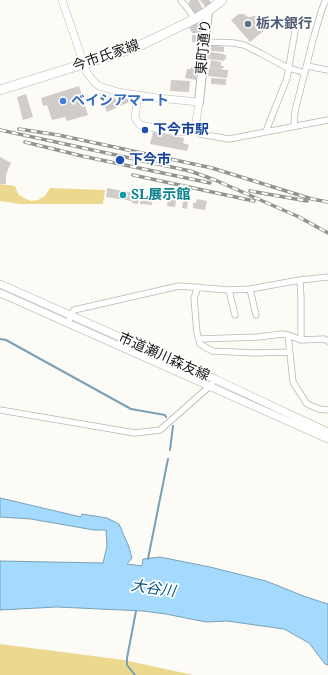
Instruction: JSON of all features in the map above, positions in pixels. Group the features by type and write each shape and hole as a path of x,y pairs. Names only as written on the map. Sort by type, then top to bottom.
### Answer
{"main road":[{"name":"東町通り","path":"200,102 208,11 222,0"},
{"name":"今市氏家線","path":"0,90 125,51 195,19 208,11"}],"street":[{"path":"62,0 90,78 99,86 118,92 200,102 196,122 193,128 186,132 176,132 140,125 135,118 138,95"},
{"path":"294,126 295,111 314,36 326,0"},
{"path":"181,1 186,5 195,19"},
{"path":"322,9 328,12"},
{"path":"266,131 287,78 296,25"},
{"path":"205,42 234,43 244,45 289,68 305,73"},
{"path":"307,66 328,70"},
{"path":"193,128 200,134 229,139 328,120"},
{"path":"70,319 74,310 156,290 179,286 229,290 250,289 300,280 328,277"},
{"path":"300,280 301,340"},
{"name":"市道瀬川森友線","path":"0,284 210,386 328,439"},
{"path":"198,287 194,298 200,344 212,351 255,353 289,352"},
{"path":"250,289 256,315"},
{"path":"229,290 235,315"},
{"name":"市道瀬川森友線","path":"0,293 70,319 215,379 328,432"},
{"path":"288,335 293,382 307,404 319,409 328,410"},
{"path":"199,339 288,335 301,340 324,339 328,341"},
{"path":"0,410 135,433 160,430 210,386 215,379"}],"shaded area":[{"path":"0,184 15,186 18,194 31,201 38,200 45,196 50,188 105,190 103,204 20,204 0,201"},
{"path":"0,644 124,660 193,675 0,675"}],"water":[{"name":"大谷川","path":"0,498 81,517 82,514 107,518 119,524 132,558 127,564 142,566 143,559 160,557 210,567 266,581 328,604 328,665 325,664 309,643 284,629 227,621 206,622 143,611 57,607 0,610 0,561 103,563 107,546 106,530 94,530 31,519 0,517"}],"building":[{"path":"198,0 203,9 194,14 189,4 189,1"},
{"path":"200,0 209,0 212,3 206,8"},
{"name":"栃木銀行","path":"239,14 244,14 248,17 255,16 266,29 250,42 231,20"},
{"path":"202,21 201,34 192,33 189,27"},
{"path":"192,35 201,35 200,42 192,42"},
{"path":"211,45 224,47 224,52 211,51"},
{"path":"210,52 226,55 226,60 209,59"},
{"path":"211,60 221,62 221,66 224,67 221,69 210,68"},
{"path":"191,67 197,68 196,80 185,78 187,69 191,69"},
{"path":"209,68 228,70 227,78 208,76"},
{"path":"211,78 226,79 226,85 211,84"},
{"path":"171,80 190,81 189,92 170,91"},
{"name":"ベイシアマート","path":"79,86 88,115 67,121 65,117 52,120 47,105 43,106 41,98"},
{"path":"100,93 115,97 118,107 107,112"},
{"path":"26,94 33,117 23,120 17,97"},
{"path":"116,95 134,100 120,106"},
{"path":"153,132 184,138 183,143 189,145 187,151 150,144"},
{"path":"0,157 11,163 6,174 6,184 0,184"},
{"name":"SL展示館","path":"107,188 140,194 138,204 132,203 132,201 106,197"},
{"path":"169,194 177,195 175,207 167,206"},
{"path":"141,195 153,197 152,205 140,204"},
{"path":"197,199 207,201 205,210 193,208 193,203 196,203"},
{"path":"183,200 188,201 187,209 182,208"}],"waterway":[{"path":"0,339 6,340 131,409 165,415 166,417"},
{"path":"170,450 173,426"},
{"path":"148,559 168,459"},
{"path":"135,675 127,665 127,658 136,611"}],"railway":[{"path":"19,129 58,135 212,168 312,199 328,202"},
{"path":"0,130 190,171 215,180 299,217 328,233"},
{"path":"25,142 82,156 210,183"},
{"path":"133,175 254,201"},
{"path":"250,191 307,201"}],"place":[{"name":"栃木銀行","path":"248,24"},
{"name":"ベイシアマート","path":"63,101"},
{"name":"下今市駅","path":"145,130"},
{"name":"下今市","path":"120,160"},
{"name":"SL展示館","path":"123,195"}]}
